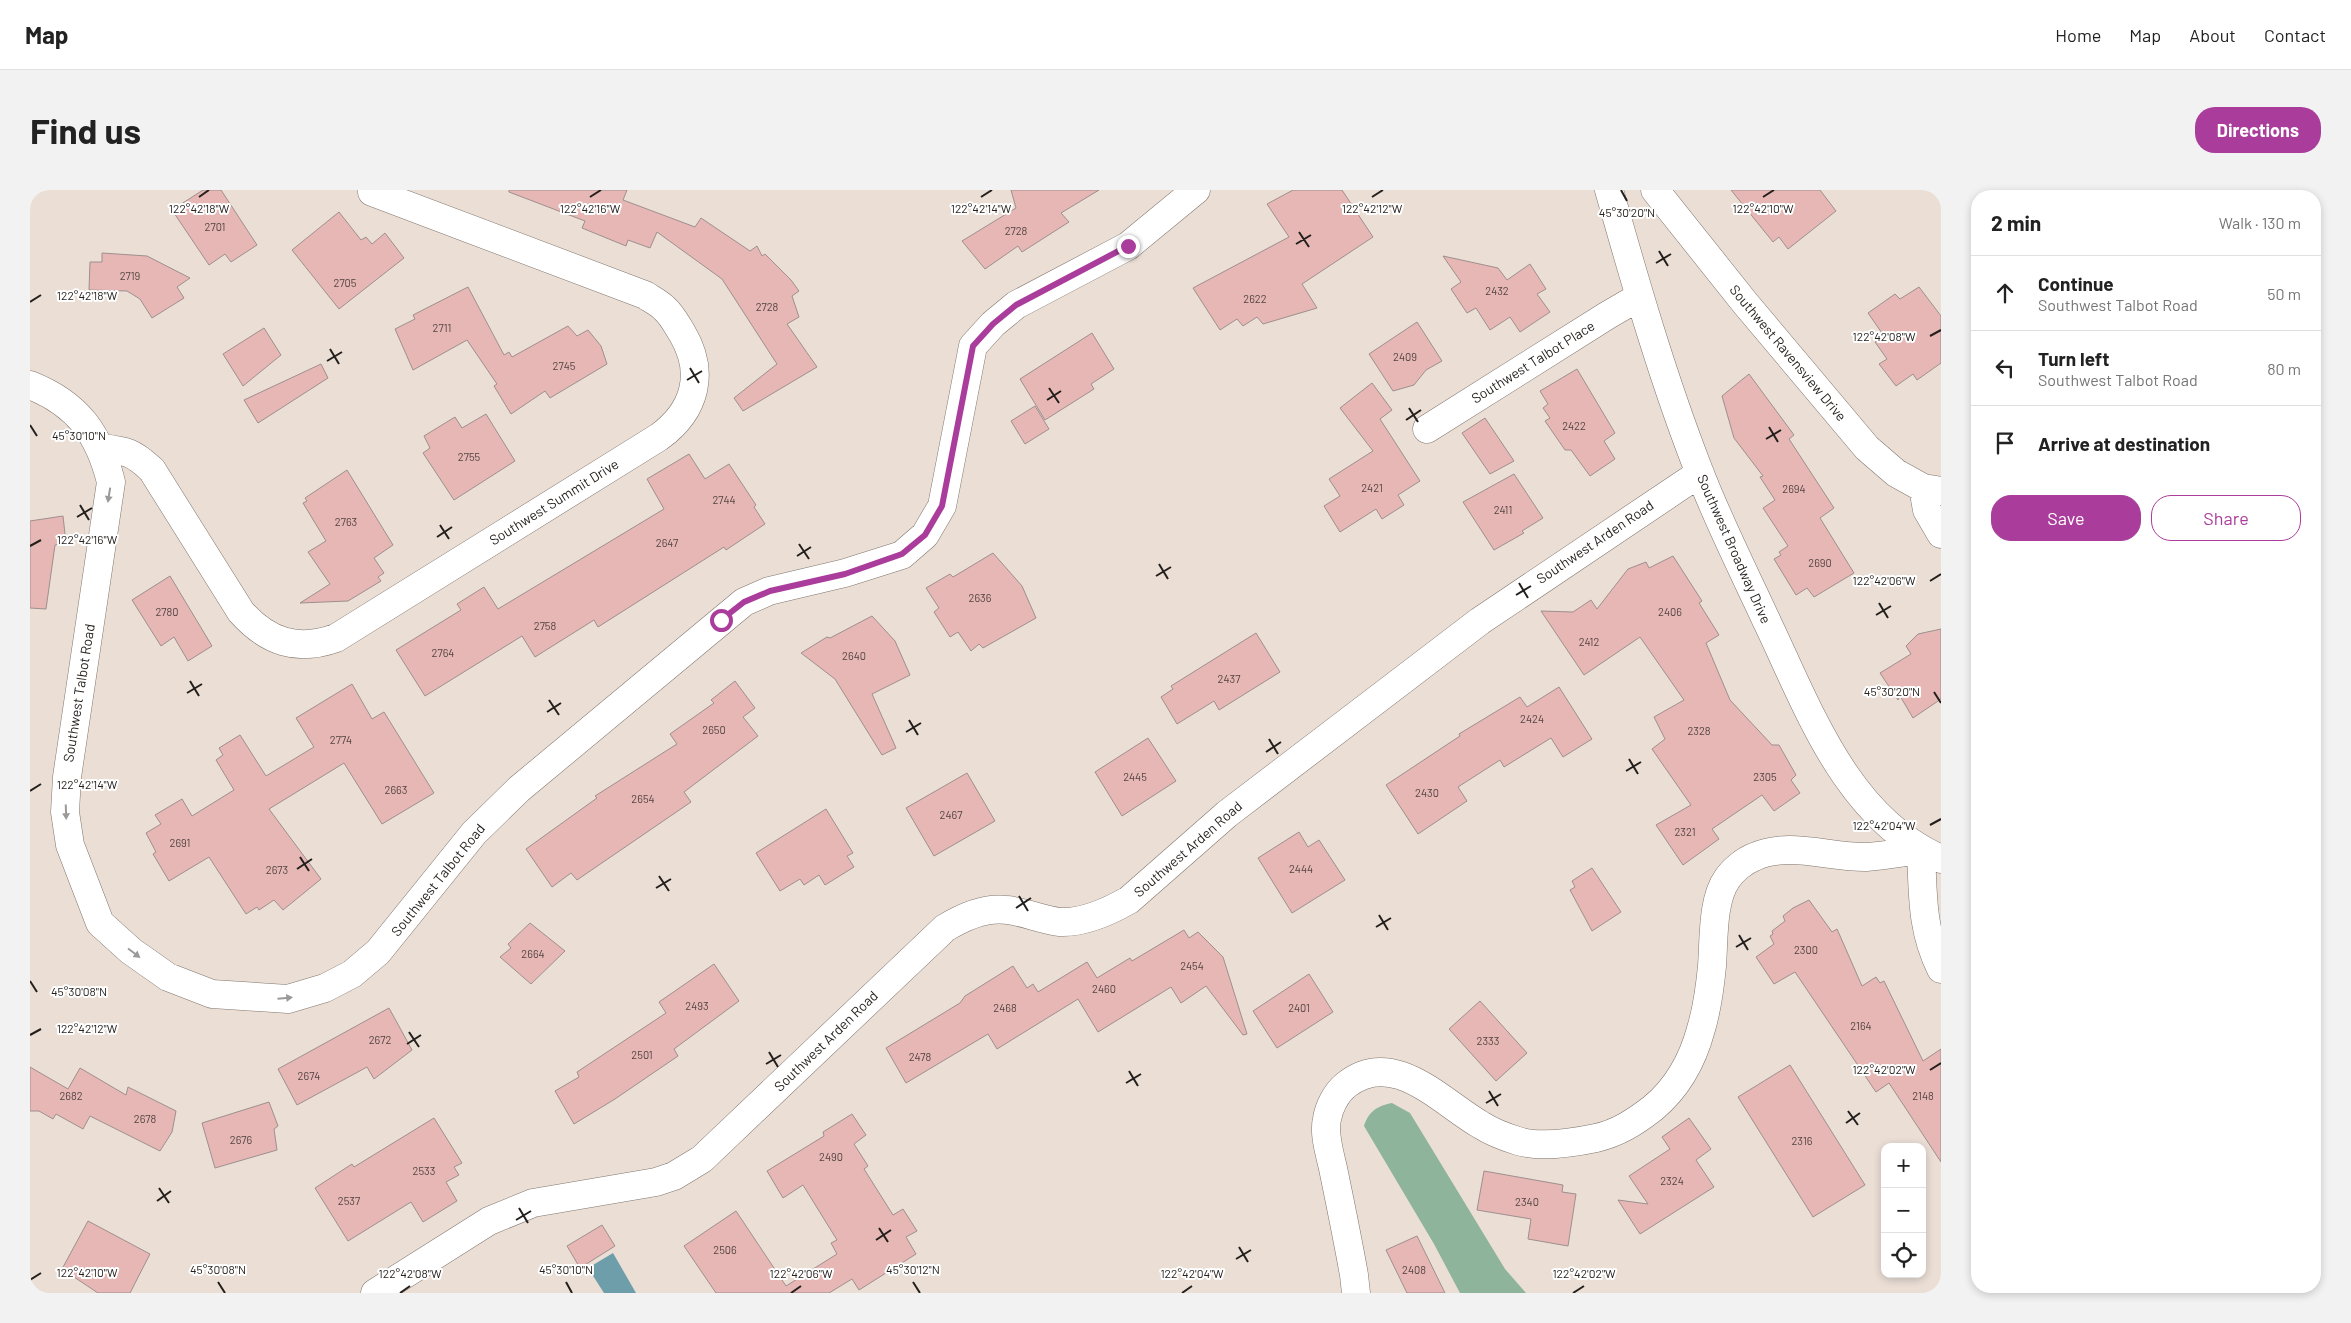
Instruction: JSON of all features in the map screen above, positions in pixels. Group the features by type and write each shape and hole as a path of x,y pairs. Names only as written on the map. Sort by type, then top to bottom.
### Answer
{"street":[{"name":"Southwest Talbot Road","path":"30,385 68,405 88,428 101,448 111,482 67,777 65,812 70,845 100,924 131,952 168,977 212,994 288,999 325,988 352,974 378,952 474,832 519,789 744,602 770,591 845,574 902,554 925,535 942,506 973,346 993,324 1016,305 1128,246 1196,190"},
{"name":"Southwest Broadway Drive","path":"1609,190 1639,297 1676,412 1700,473 1806,704 1833,756 1866,802 1897,832 1931,854"},
{"name":"Southwest Ravensview Drive","path":"1655,190 1744,303 1867,448 1896,473 1932,490"},
{"name":"Southwest Summit Drive","path":"101,448 124,451 138,456 152,470 240,612 254,626 288,644 305,646 320,644 336,638 658,437 673,426 682,416 695,388 694,363 689,344 665,308 645,295 372,192"},
{"name":"Southwest Talbot Place","path":"1427,429 1639,297"},
{"name":"Southwest Arden Road","path":"375,1293 489,1221 513,1211 560,1198 656,1182 688,1169 730,1132 945,928 959,920 980,913 1006,910 1059,922 1074,921 1112,910 1129,900 1227,814 1480,620 1700,473"},
{"path":"1932,490 1928,510 1941,534"},
{"path":"1356,1293 1328,1145 1326,1121 1337,1094 1346,1085 1360,1077 1374,1072 1388,1072 1404,1075 1482,1126 1521,1142 1539,1144 1574,1142 1599,1137 1623,1129 1663,1100 1681,1077 1693,1052 1702,1029 1715,920 1726,880 1735,870 1752,858 1768,852 1865,857 1931,854 1924,921 1930,948 1941,969"}],"green space":[{"path":"1392,1103 1410,1113 1505,1269 1526,1293 1460,1293 1434,1244 1364,1126 1368,1116 1374,1110"}],"water":[{"path":"613,1253 636,1293 604,1293 588,1268"}],"building":[{"path":"203,190 221,190 257,245 231,262 225,254 209,265 172,210"},
{"path":"509,190 627,190 623,200 695,227 701,218 750,251 757,246 762,256 765,254 791,280 799,291 792,296 799,317 787,324 817,367 743,411 734,398 777,364 722,279 657,232 650,248 628,240 626,246 582,228 585,221 509,192"},
{"path":"1011,190 1099,190 1061,213 1069,222 1022,252 1018,246 985,269 962,241 1016,208"},
{"path":"1293,190 1342,190 1373,237 1302,284 1317,308 1263,324 1257,317 1243,326 1237,319 1220,330 1193,288 1289,237 1267,204"},
{"path":"1731,190 1820,190 1836,211 1788,249 1779,237 1773,242"},
{"path":"339,212 361,240 366,237 372,244 385,233 404,258 339,309 292,250"},
{"path":"102,253 147,256 190,278 177,287 184,298 152,318 140,299 127,291 89,290 90,262 102,262"},
{"path":"1443,256 1498,268 1507,280 1530,264 1546,289 1537,294 1550,312 1520,332 1510,317 1490,330 1476,308 1467,313 1451,289 1461,282"},
{"path":"468,287 504,355 509,352 512,357 568,326 577,336 588,330 601,346 607,364 550,398 545,391 511,414 494,386 497,384 467,340 413,370 395,329 415,319 413,315"},
{"path":"1919,287 1941,316 1941,363 1917,380 1913,374 1896,386 1879,364 1887,359 1875,342 1884,336 1868,313 1895,294 1900,299"},
{"path":"1417,322 1442,361 1426,370 1414,385 1393,391 1369,354"},
{"path":"264,328 281,355 243,386 223,354"},
{"path":"1092,333 1114,369 1091,384 1094,389 1045,420 1020,379"},
{"path":"321,364 328,378 258,423 244,400"},
{"path":"1577,369 1615,433 1604,441 1615,459 1590,476 1571,450 1565,450 1545,421 1550,418 1543,408 1548,404 1540,391"},
{"path":"1749,374 1794,435 1789,439 1834,508 1820,518 1854,573 1814,597 1807,588 1796,595 1774,559 1781,555 1779,552 1788,546 1763,508 1775,500 1760,477 1763,476 1734,438 1722,396"},
{"path":"1372,383 1392,410 1380,419 1420,481 1398,495 1404,505 1382,519 1376,509 1340,532 1324,506 1340,496 1329,479 1373,451 1340,408"},
{"path":"1035,406 1049,429 1025,444 1011,421"},
{"path":"486,414 515,461 454,500 423,453 430,448 424,436 455,417 462,428"},
{"path":"1485,418 1514,461 1490,474 1462,433"},
{"path":"689,454 705,479 729,464 756,505 754,507 765,524 726,550 724,547 598,627 594,620 535,657 522,636 425,696 396,650 461,610 457,604 484,587 498,609 664,509 647,479"},
{"path":"347,470 393,545 374,558 384,573 378,577 381,581 348,601 300,603 330,584 308,552 326,541 303,503 307,501 305,498"},
{"path":"1514,474 1543,518 1522,531 1524,533 1494,550 1463,502"},
{"path":"63,516 66,543 55,545 46,609 30,608 30,521"},
{"path":"993,553 1022,586 1036,618 983,648 979,644 971,651 958,632 950,637 934,612 939,608 926,588 950,574 953,577"},
{"path":"1673,556 1702,601 1699,603 1719,635 1706,643 1730,700 1772,745 1779,745 1796,775 1791,780 1800,793 1774,811 1762,795 1712,829 1719,839 1683,865 1656,825 1691,805 1652,749 1665,739 1654,717 1684,700 1640,637 1584,675 1541,611 1573,612 1591,600 1597,609 1628,569 1646,562 1649,568"},
{"path":"170,576 212,646 188,661 174,637 161,646 132,600"},
{"path":"872,616 895,641 910,675 872,694 896,748 882,755 835,679 801,653 827,637 830,638"},
{"path":"1941,629 1941,699 1913,718 1900,696 1898,700 1880,673 1911,654 1906,646 1918,634"},
{"path":"1256,633 1280,672 1219,710 1214,701 1177,724 1161,697 1173,689 1171,686"},
{"path":"735,681 755,708 743,717 758,736 684,792 691,802 577,880 571,873 552,887 526,849 597,798 595,796 677,744 670,734 714,703 711,700"},
{"path":"352,684 372,719 384,712 434,793 382,824 344,763 269,809 321,879 283,910 274,900 259,910 257,907 246,914 209,857 169,881 153,854 156,852 146,833 161,824 155,815 182,799 192,816 234,790 216,760 223,755 219,748 240,735 266,776 314,747 296,718"},
{"path":"1559,687 1592,739 1563,757 1551,738 1504,767 1500,760 1458,787 1467,801 1418,834 1386,785 1460,736 1459,734 1520,697 1527,707"},
{"path":"1148,738 1176,781 1122,816 1095,772"},
{"path":"967,773 995,821 934,856 906,808"},
{"path":"826,809 853,853 847,856 854,867 825,885 819,875 804,885 800,879 780,891 756,853"},
{"path":"1299,832 1308,847 1319,840 1345,880 1292,913 1258,858"},
{"path":"1592,868 1621,912 1592,931 1570,890 1575,887 1572,881"},
{"path":"1809,900 1832,932 1837,929 1862,986 1876,977 1880,983 1884,981 1923,1061 1941,1049 1941,1162 1889,1083 1876,1092 1795,972 1774,984 1756,957 1774,944 1770,936 1773,934 1772,931 1785,921 1783,916 1793,908"},
{"path":"530,923 565,951 531,984 500,957 511,948 508,944"},
{"path":"1184,930 1189,938 1198,932 1223,957 1247,1034 1243,1035 1206,986 1181,1003 1171,987 1098,1032 1078,999 997,1049 988,1034 906,1083 886,1048 960,1003 965,996 1013,966 1027,988 1033,984 1038,992 1087,962 1097,978 1130,958 1132,961"},
{"path":"714,964 739,1001 674,1049 678,1056 615,1099 574,1124 555,1091 579,1077 577,1072 666,1013 659,1002"},
{"path":"1309,974 1333,1012 1277,1048 1253,1011"},
{"path":"1480,1001 1527,1053 1496,1081 1449,1029"},
{"path":"389,1008 412,1050 374,1079 367,1067 297,1105 278,1069"},
{"path":"1790,1065 1865,1185 1813,1217 1738,1097"},
{"path":"30,1067 68,1089 80,1068 126,1095 128,1087 176,1111 172,1132 160,1151 90,1116 83,1129 56,1114 53,1119 39,1111 30,1111"},
{"path":"269,1102 278,1126 274,1129 277,1150 215,1168 202,1123"},
{"path":"852,1114 866,1135 854,1144 868,1166 864,1169 893,1215 903,1209 917,1231 906,1237 916,1254 859,1290 852,1279 829,1293 716,1293 684,1246 736,1211 786,1286 837,1254 831,1243 837,1240 803,1185 783,1198 767,1171 824,1136 823,1132"},
{"path":"434,1118 462,1163 454,1167 459,1175 446,1182 457,1201 423,1222 411,1202 348,1241 315,1188 352,1164 354,1167"},
{"path":"1689,1118 1711,1149 1696,1160 1714,1187 1640,1234 1618,1200 1648,1204 1629,1176 1670,1149 1662,1137"},
{"path":"1484,1171 1563,1185 1562,1192 1576,1194 1568,1246 1528,1239 1531,1219 1477,1210"},
{"path":"88,1221 150,1254 130,1293 98,1293 62,1269"},
{"path":"602,1225 615,1246 580,1268 567,1246"},
{"path":"1417,1236 1445,1293 1407,1293 1386,1250"}],"route":[{"path":"721,620 744,602 770,591 845,574 902,554 925,535 942,506 973,346 993,324 1016,305 1041,294 1128,246"}]}
